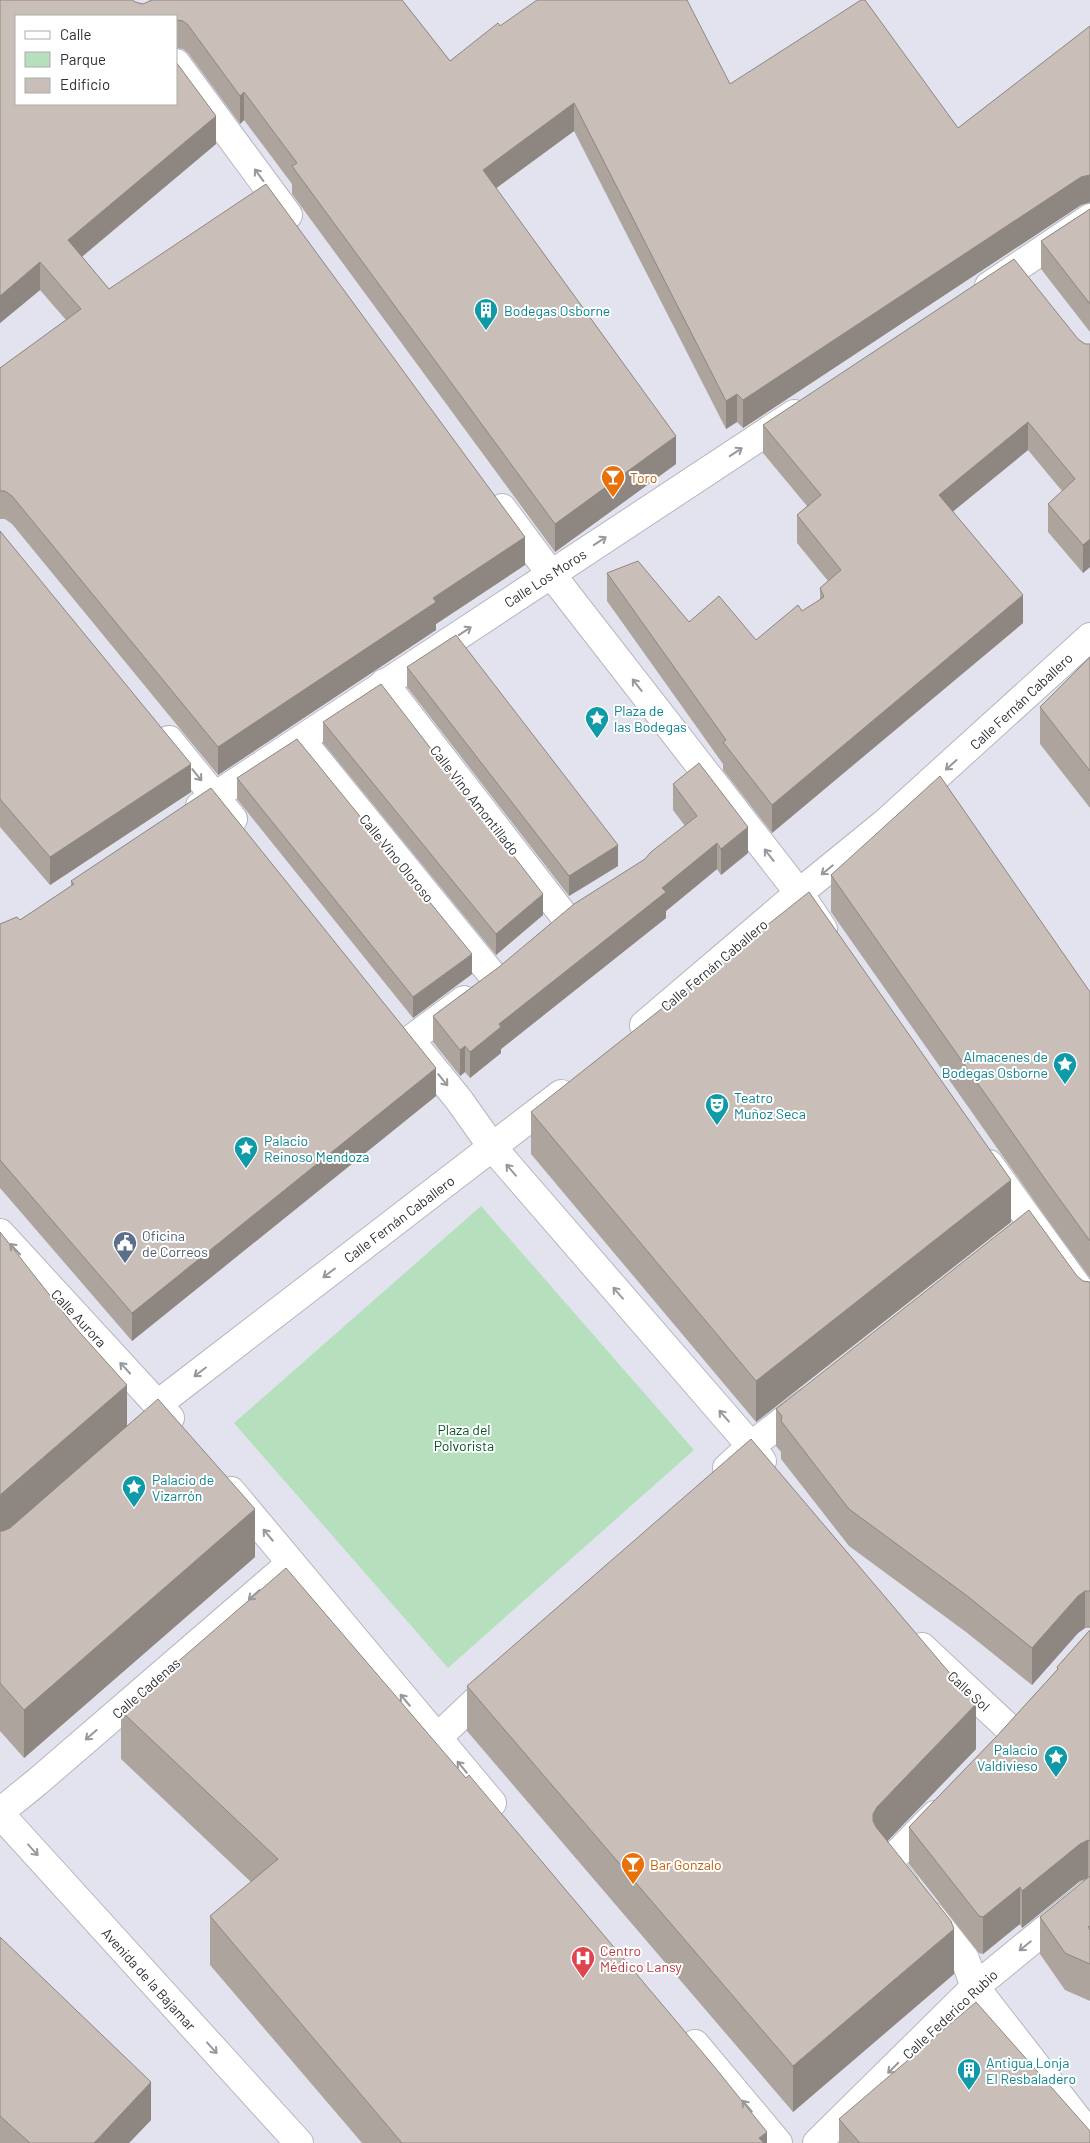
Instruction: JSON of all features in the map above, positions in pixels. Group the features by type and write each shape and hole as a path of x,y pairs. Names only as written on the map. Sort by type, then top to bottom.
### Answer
{"street":[{"path":"178,66 305,239"},
{"path":"968,299 1090,218"},
{"path":"1018,266 1036,289"},
{"name":"Calle Los Moros","path":"182,818 818,398"},
{"path":"486,486 551,574 799,894 838,950"},
{"name":"Calle Fernán Caballero","path":"626,1039 885,823 1090,637"},
{"name":"Calle Vino Amontillado","path":"384,683 565,917"},
{"path":"152,719 251,842"},
{"name":"Calle Vino Oloroso","path":"301,740 494,977"},
{"path":"544,935 565,917 589,902"},
{"path":"410,1040 515,959"},
{"path":"392,1017 459,1100 493,1148 750,1446 775,1478"},
{"name":"Calle Fernán Caballero","path":"147,1436 164,1411 582,1077"},
{"path":"975,1144 1024,1231 1090,1304"},
{"name":"Calle Aurora","path":"0,1233 164,1411"},
{"path":"707,1487 750,1446 829,1385"},
{"path":"164,1411 188,1440"},
{"path":"214,1471 506,1820"},
{"name":"Calle Cadenas","path":"0,1813 290,1563"},
{"name":"Calle Sol","path":"902,1629 1011,1733"},
{"path":"437,1738 510,1670"},
{"path":"950,1799 888,1863 965,1959 975,1987 1090,2135"},
{"name":"Avenida de la Bajamar","path":"0,1813 299,2143"},
{"name":"Calle Federico Rubio","path":"817,2143 975,1987 1090,1893"},
{"path":"677,2023 778,2143"}],"green space":[{"name":"Plaza del Polvorista","path":"481,1206 694,1450 448,1668 234,1423"}],"building":[{"path":"0,0 133,0 143,4 152,0 402,0 450,61 498,23 500,26 537,0 687,0 730,84 861,0 865,0 958,128 1090,26 1090,175 1081,177 743,400 737,394 726,401 574,103 483,170 676,436 555,524 292,166 297,163 244,92 240,96 188,25 178,20 178,15 15,15 15,105 178,105 178,65 216,116 68,240 109,289 266,184 525,537 433,598 436,602 218,747 12,496 5,491 0,491 0,368 81,309 40,262 0,296"},
{"path":"1090,209 1090,304 1041,241"},
{"path":"1014,259 1078,339 1085,344 1090,344 1090,539 1083,545 1048,504 1075,479 1028,422 939,495 1023,595 772,805 723,742 726,740 607,573 638,561 689,622 719,596 756,640 798,605 802,611 824,597 820,588 841,570 797,515 821,495 763,425"},
{"path":"0,531 191,764 50,857 0,799"},
{"path":"456,635 618,845 569,876 407,667"},
{"path":"1090,657 1090,771 1040,707"},
{"path":"381,684 543,894 496,934 323,722"},
{"path":"297,739 472,954 413,997 237,778"},
{"path":"699,763 748,827 721,849 717,843 662,888 666,892 499,1024 501,1027 470,1052 465,1046 460,1050 433,1016 499,967 574,904 645,859 651,852 697,816 673,784"},
{"path":"940,776 1090,992 1090,1241 831,875"},
{"path":"211,788 436,1068 132,1313 0,1160 0,924 17,917 20,920 74,884 71,881"},
{"path":"809,892 1011,1180 756,1381 531,1112"},
{"path":"1029,1210 1077,1276 1083,1281 1090,1282 1090,1591 1085,1591 1078,1596 1032,1648 966,1595 849,1509 781,1421 782,1416 776,1409"},
{"path":"0,1232 74,1326 127,1385 0,1495"},
{"path":"158,1399 255,1509 24,1710 0,1683 0,1531 10,1528"},
{"path":"751,1439 976,1704 877,1807 873,1814 873,1821 876,1827 951,1921 954,1929 793,2066 467,1686"},
{"path":"286,1568 466,1778 469,1775 713,2065 767,2132 759,2138 764,2143 402,2143 210,1916 278,1859 121,1711"},
{"path":"1090,1630 1090,1841 1088,1840 1080,1844 1022,1891 1020,1887 983,1917 979,1916 909,1827 996,1737 1058,1669 1057,1667"},
{"path":"1090,1876 1090,1926 1088,1927 1090,1930 1090,1964 1065,1953 1040,1917"},
{"path":"0,1937 151,2082 94,2143 30,2143 0,2116"},
{"path":"976,2002 1090,2131 1090,2143 860,2143 839,2119"}],"place":[{"name":"Bodegas Osborne","path":"486,331"},
{"name":"Toro","path":"613,498"},
{"name":"Plaza de las Bodegas","path":"597,739"},
{"name":"Almacenes de Bodegas Osborne","path":"1065,1085"},
{"name":"Teatro Muñoz Seca","path":"717,1126"},
{"name":"Palacio Reinoso Mendoza","path":"246,1169"},
{"name":"Oficina de Correos","path":"125,1264"},
{"name":"Palacio de Vizarrón","path":"134,1508"},
{"name":"Palacio Valdivieso","path":"1056,1778"},
{"name":"Bar Gonzalo","path":"633,1885"},
{"name":"Centro Médico Lansy","path":"583,1979"},
{"name":"Antigua Lonja El Resbaladero","path":"969,2091"}]}
